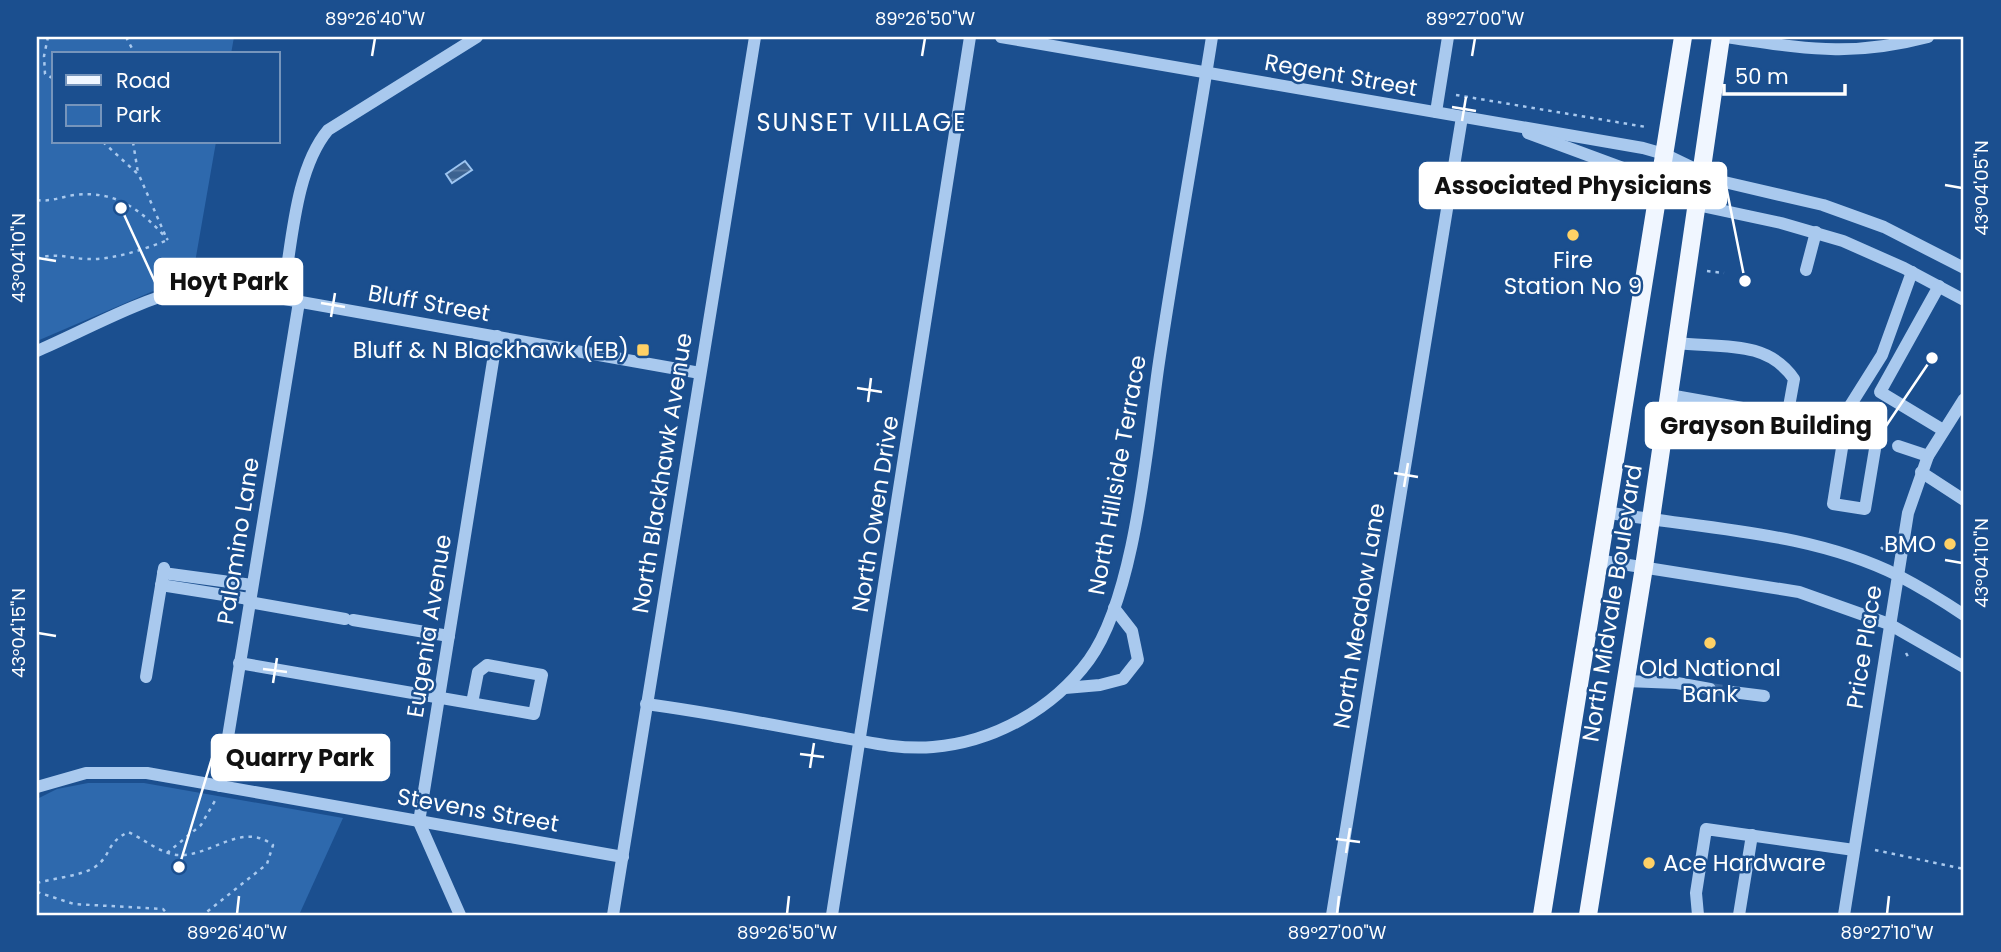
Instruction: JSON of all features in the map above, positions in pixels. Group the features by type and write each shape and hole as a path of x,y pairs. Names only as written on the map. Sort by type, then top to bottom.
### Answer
{"main road":[{"name":"North Midvale Boulevard","path":"1542,915 1683,37"},
{"name":"North Midvale Boulevard","path":"1588,915 1644,567 1723,37"}],"street":[{"path":"282,299 305,173 315,146 328,130 477,37"},
{"name":"North Blackhawk Avenue","path":"613,915 755,37"},
{"name":"North Owen Drive","path":"832,915 970,37"},
{"name":"Regent Street","path":"1002,37 1436,113 1598,138 1664,154 1701,174 1853,215 1884,227 1964,268"},
{"name":"North Hillside Terrace","path":"646,704 861,742 931,748 964,742 1014,724 1065,688 1090,659 1114,608 1132,538 1212,37"},
{"path":"1436,113 1448,37"},
{"path":"1723,37 1797,49 1835,51 1892,46 1928,37"},
{"name":"North Meadow Lane","path":"1332,915 1462,117"},
{"name":"Regent Street","path":"1508,125 1639,174 1697,205 1816,232 1912,272 1964,300"},
{"path":"1806,270 1816,232"},
{"path":"1847,417 1877,437 1865,509 1833,504 1847,417 1849,409 1882,355 1912,272"},
{"path":"1939,286 1880,392 1943,430"},
{"name":"Bluff Street","path":"37,351 184,290 234,290 700,373"},
{"name":"Palomino Lane","path":"220,786 299,302"},
{"name":"Eugenia Avenue","path":"419,822 497,337"},
{"path":"1669,395 1782,415 1788,412 1794,379 1786,367 1768,352 1676,343"},
{"name":"Price Place","path":"1844,915 1908,513 1928,456 1964,399"},
{"path":"1898,446 1928,456"},
{"path":"1921,472 1964,500"},
{"path":"1605,512 1781,539 1824,550 1898,575 1964,615"},
{"path":"1597,560 1799,592 1889,624 1964,667"},
{"path":"163,575 252,585"},
{"path":"163,575 249,601 449,636"},
{"path":"146,677 163,575"},
{"path":"1065,688 1100,685 1123,679 1138,660 1132,631 1114,608"},
{"path":"239,663 534,714 542,675 486,665 478,672 472,703"},
{"path":"1626,681 1677,683 1710,689"},
{"path":"1732,692 1764,696"},
{"name":"Stevens Street","path":"37,787 86,773 147,773 623,856"},
{"path":"419,822 460,915"},
{"path":"1698,915 1696,893 1706,829 1854,850"},
{"path":"1739,915 1752,835"}],"path":[{"path":"48,37 44,57 45,74 52,78"},
{"path":"1455,95 1646,127"},
{"path":"105,144 139,175"},
{"path":"133,144 139,175 167,240"},
{"path":"37,200 89,194 129,203 167,240"},
{"path":"37,260 52,254 87,259 144,249 167,240"},
{"path":"1707,271 1724,273"},
{"path":"1881,547 1885,552"},
{"path":"1906,653 1910,660"},
{"path":"167,853 201,825 212,809 220,786"},
{"path":"37,883 94,868 105,857 114,839 128,832 167,853 182,855 234,838 262,837 273,845 267,864 203,915"},
{"path":"1875,850 1964,869"},
{"path":"37,892 74,904 163,909 168,915"}],"green space":[{"path":"37,37 234,37 231,52 52,52 52,144 216,144 193,274 37,341"},
{"path":"88,783 144,783 343,818 299,915 37,915 37,799 57,789"}],"shaded area":[{"path":"465,161 472,170 452,183 446,174"}],"tunnel":[{"path":"1710,689 1732,692"}],"place":[{"name":"Hoyt Park","path":"121,208"},
{"name":"Fire Station No 9","path":"1573,235"},
{"name":"Associated Physicians","path":"1745,281"},
{"name":"Bluff & N Blackhawk (EB)","path":"643,350"},
{"name":"Grayson Building","path":"1932,358"},
{"name":"BMO","path":"1950,544"},
{"name":"Old National Bank","path":"1710,643"},
{"name":"Ace Hardware","path":"1649,863"},
{"name":"Quarry Park","path":"179,867"}],"district":[{"name":"SUNSET VILLAGE","path":"862,122"}]}
